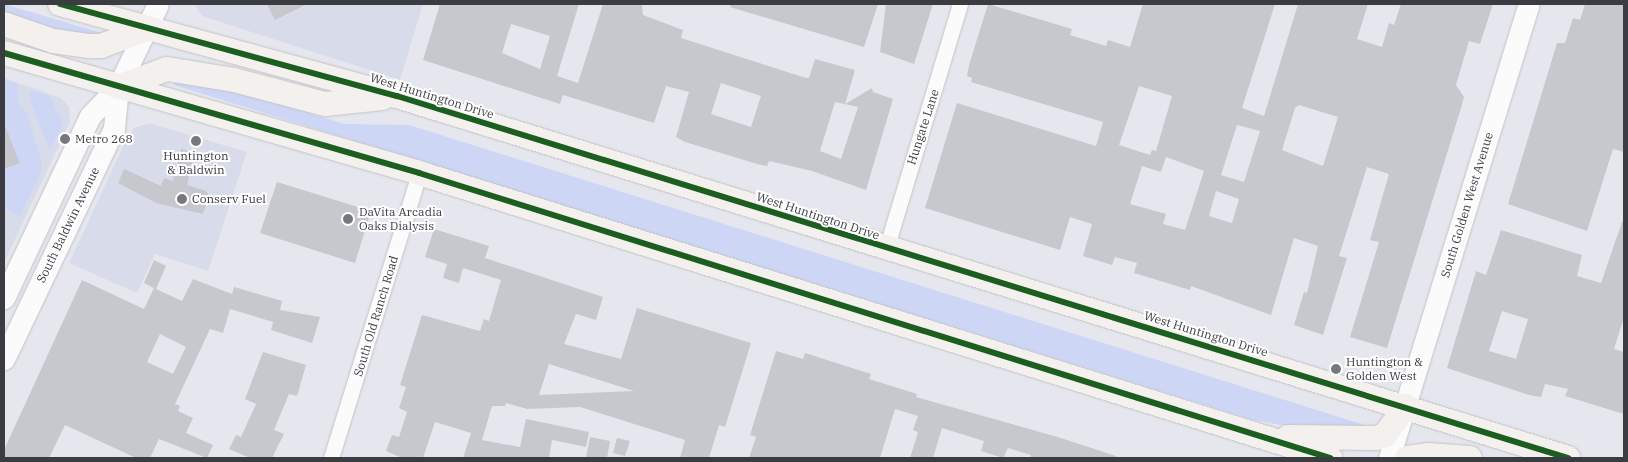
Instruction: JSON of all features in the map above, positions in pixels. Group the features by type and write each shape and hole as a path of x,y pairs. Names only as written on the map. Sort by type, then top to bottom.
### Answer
{"main road":[{"name":"West Huntington Drive","path":"60,4 397,96 886,249 1406,406 1561,458"},
{"name":"South Baldwin Avenue","path":"4,298 90,116 118,87 158,4"},
{"name":"South Golden West Avenue","path":"1389,458 1529,4"},
{"path":"4,24 53,41 90,46 101,46 146,29"},
{"path":"4,54 419,174 1330,458"},
{"path":"118,87 167,69 234,80 325,104 397,96"},
{"name":"South Baldwin Avenue","path":"4,360 114,128 118,87"},
{"path":"1266,437 1376,438 1385,435 1406,406"},
{"path":"1408,458 1428,456 1470,458"}],"street":[{"name":"Hungate Lane","path":"886,249 960,4"},
{"name":"South Old Ranch Road","path":"331,458 419,174"}],"shaded area":[{"path":"4,4 102,33 101,37 66,34 4,16"},
{"path":"194,4 423,4 400,80 202,16"},
{"path":"4,78 61,98 69,107 70,122 4,263"},
{"path":"4,80 17,84 19,105 27,113 41,161 41,172 20,216 4,208 4,171 19,163 10,136 4,138"},
{"path":"173,81 214,84 345,124 409,125 1374,428 1315,431 1253,420 174,85"},
{"path":"34,91 50,96 63,124 50,151 30,99 30,93"},
{"path":"149,123 247,152 208,271 155,254 137,293 69,263 128,136 134,128"}],"building":[{"path":"267,4 307,4 275,20"},
{"path":"440,4 579,4 557,76 578,83 603,4 642,4 643,15 683,30 681,38 806,78 809,78 815,59 855,70 845,104 872,88 873,92 893,99 866,190 812,171 769,161 767,166 757,164 685,142 676,137 689,92 666,86 654,123 563,95 560,104 423,60","holes":["511,24 550,36 540,69 502,53","721,83 761,96 751,127 711,114","835,102 858,107 841,159 820,151"]},
{"path":"731,4 878,4 864,47 730,7"},
{"path":"886,4 933,4 914,64 880,52"},
{"path":"988,4 1072,29 1070,35 1106,46 1108,40 1130,47 1143,4 1275,4 1242,108 1264,116 1298,4 1368,4 1357,39 1382,47 1389,23 1394,25 1401,4 1493,4 1480,44 1469,41 1456,85 1464,97 1387,348 1350,337 1379,242 1370,240 1389,174 1367,167 1339,256 1347,258 1323,335 1294,325 1304,292 1307,293 1318,246 1294,238 1271,315 1191,286 1190,290 1134,273 1137,263 1115,257 1112,265 1083,256 1092,224 1070,217 1060,250 925,208 957,103 1096,146 1103,122 971,82 972,78 967,76","holes":["1139,86 1172,96 1156,151 1152,150 1150,155 1119,145","1299,105 1338,117 1323,166 1282,150 1295,108","1237,125 1260,131 1244,182 1221,175","1166,157 1204,171 1185,230 1163,224 1166,214 1130,204 1142,166 1161,172","1216,191 1239,199 1232,223 1209,216"]},
{"path":"1585,4 1624,4 1624,152 1613,149 1587,231 1508,204 1557,43 1565,43 1573,18 1580,20"},
{"path":"4,123 20,163 4,169"},
{"path":"181,149 195,152 187,185 206,191 209,196 203,214 156,203 118,183 124,169 161,186 164,178 173,181"},
{"path":"277,182 371,211 355,263 260,233"},
{"path":"1622,222 1624,222 1624,317 1614,349 1624,352 1624,414 1565,396 1568,389 1545,384 1541,397 1529,395 1447,368 1476,271 1486,275 1501,230 1582,255 1577,276 1601,283","holes":["1502,311 1528,319 1516,359 1489,351"]},
{"path":"434,229 489,246 485,258 603,297 596,320 576,314 564,344 621,359 637,308 751,343 725,427 719,425 709,458 680,458 685,440 580,407 527,409 506,403 505,406 492,406 482,440 520,447 526,419 589,432 586,447 552,440 549,458 463,458 471,433 435,422 423,458 402,458 386,451 392,435 399,437 407,412 399,408 406,387 400,385 422,315 480,331 484,319 489,321 501,280 463,268 459,283 443,278 447,264 425,257","holes":["549,364 634,391 539,395"]},
{"path":"154,260 166,266 156,289 182,301 193,279 232,294 234,287 282,301 280,310 320,317 312,343 271,330 273,322 230,309 223,333 210,329 175,404 180,406 178,411 193,418 186,433 213,445 207,458 159,439 150,458 136,458 65,425 49,458 4,458 4,450 82,280 144,309 154,288 144,283","holes":["160,334 186,347 173,374 147,362"]},
{"path":"776,351 803,359 805,353 871,374 869,379 917,394 916,397 1061,438 1116,456 1115,458 1030,458 1031,455 1008,448 1003,458 981,451 984,441 942,428 933,458 910,458 918,432 913,430 918,416 895,409 880,458 749,458 756,437 750,435"},
{"path":"263,352 306,365 297,396 289,394 274,430 284,434 272,458 250,458 229,449 236,435 241,437 256,404 245,399"},
{"path":"590,437 610,441 607,458 586,458"},
{"path":"617,438 630,441 625,456 613,453"}],"cycle path":[{"path":"60,4 397,96 1568,458"},
{"path":"4,53 419,173 1330,458"}],"place":[{"name":"Metro 268","path":"65,139"},
{"name":"Huntington & Baldwin","path":"196,141"},
{"name":"Conserv Fuel","path":"182,199"},
{"name":"DaVita Arcadia Oaks Dialysis","path":"348,219"},
{"name":"Huntington & Golden West","path":"1336,369"}]}
